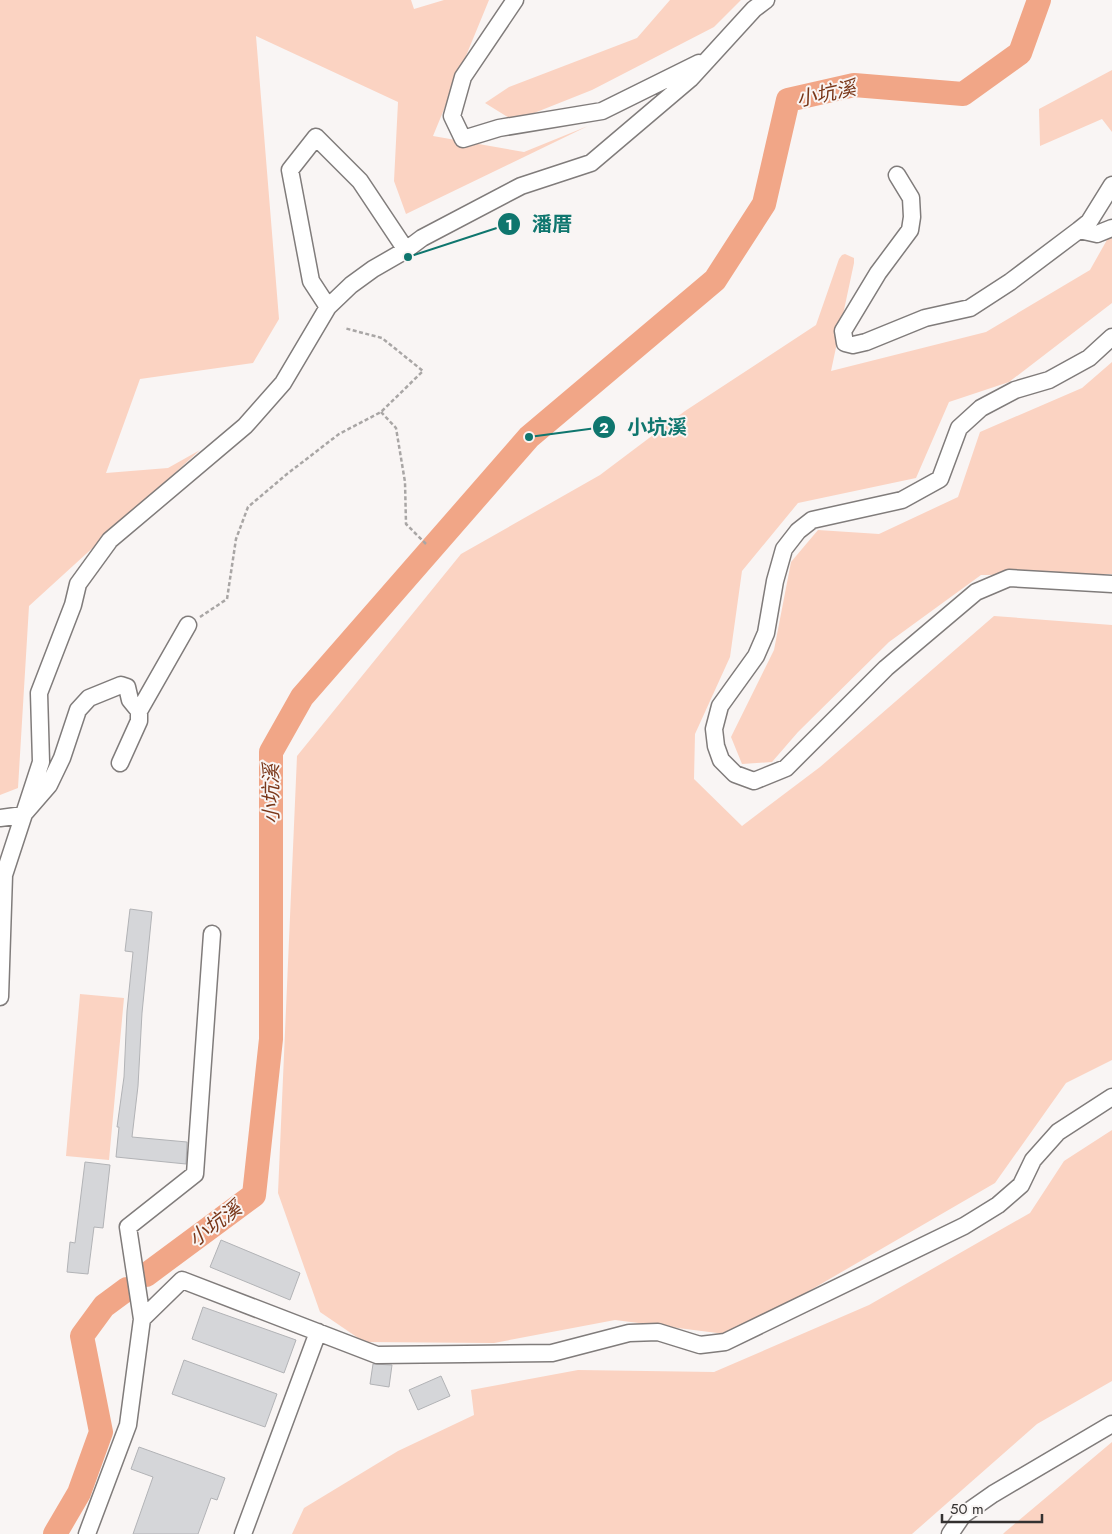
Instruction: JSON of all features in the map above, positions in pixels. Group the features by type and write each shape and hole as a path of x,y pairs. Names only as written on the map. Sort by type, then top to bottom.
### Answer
{"street":[{"path":"515,0 463,77 452,116 463,140 499,128 602,111 710,57"},
{"path":"0,997 4,875 41,762 40,693 73,605 78,584 110,540 251,419 283,383 328,307 351,285 422,238 521,186 591,163 690,79 754,9 766,0"},
{"path":"328,307 311,281 290,170 316,137 360,181 406,250"},
{"path":"897,175 911,198 912,217 910,230 878,273 843,331 845,343 853,345 866,342 925,318 970,308 1010,282 1089,222 1112,185"},
{"path":"1079,230 1097,234 1112,228"},
{"path":"1112,337 1089,358 1049,380 1015,390 981,408 959,428 940,479 902,500 812,520 798,531 784,550 775,581 766,634 756,656 720,706 714,729 716,746 721,760 735,774 754,781 786,768 886,668 976,592 1008,578 1112,584"},
{"path":"120,763 139,722 139,711 188,625"},
{"path":"0,818 24,815 49,785 62,758 78,710 88,698 121,685 127,687 130,700 139,711"},
{"path":"87,1534 128,1425 142,1319 128,1226 195,1174 212,934"},
{"path":"142,1319 182,1280 377,1355 552,1353 628,1333 658,1332 700,1345 724,1342 964,1226 998,1205 1021,1185 1033,1160 1058,1132 1112,1097"},
{"path":"243,1534 318,1332"},
{"path":"950,1534 963,1515 993,1494 1112,1424"}],"path":[{"path":"188,625 227,600 236,539 248,507 339,434 381,412 422,370 382,338 344,328"},
{"path":"381,412 396,428 405,482 406,524 426,544"}],"shaded area":[{"path":"0,0 411,0 414,9 444,0 489,0 433,136 524,152 588,126 406,214 394,181 398,102 256,36 279,319 253,363 140,379 106,473 168,468 200,450 29,606 18,788 0,795"},
{"path":"670,0 741,0 714,27 592,90 514,121 485,103 509,87 637,38"},
{"path":"1112,70 1112,132 1102,119 1040,146 1039,109"},
{"path":"1112,231 1112,303 1009,382 949,402 916,478 798,503 742,571 730,657 695,734 694,779 742,826 820,767 994,616 1112,625 1112,1060 1066,1083 995,1183 733,1335 615,1320 494,1343 364,1342 320,1312 278,1193 297,756 461,554 600,475 685,411 816,325 842,255 845,254 854,258 854,263 831,371 986,332 1090,270"},
{"path":"1112,362 1112,574 981,575 889,642 798,732 772,762 742,764 731,737 774,650 791,562 818,530 879,534 958,497 980,432 1082,388"},
{"path":"80,994 124,998 109,1160 66,1156"},
{"path":"1112,1130 1112,1381 1037,1424 912,1534 292,1534 304,1508 398,1451 474,1415 471,1390 578,1370 714,1372 869,1305 1030,1213 1064,1161"},
{"path":"1112,1442 1112,1534 1003,1534 1005,1532"}],"building":[{"path":"130,909 152,912 132,1137 187,1142 186,1164 116,1157 133,952 125,951"},
{"path":"85,1162 110,1165 103,1228 94,1227 88,1274 67,1272 70,1242 75,1243"},
{"path":"221,1240 300,1273 290,1300 210,1267"},
{"path":"203,1307 296,1340 284,1373 192,1339"},
{"path":"184,1360 277,1394 265,1427 172,1394"},
{"path":"373,1364 392,1365 389,1387 370,1384"},
{"path":"441,1376 450,1396 418,1410 409,1390"},
{"path":"139,1447 225,1478 217,1500 211,1498 198,1534 133,1534 153,1477 131,1469"}],"waterway":[{"name":"小坑溪","path":"146,1275 254,1195 271,1039 271,752 302,697 529,437 715,280 764,204 788,100 854,85 963,94 1020,53 1039,0"},
{"name":"小坑溪","path":"55,1534 79,1493 101,1432 82,1336 104,1306 127,1289"}],"place":[{"name":"潘厝","path":"408,257"},
{"name":"小坑溪","path":"529,437"}]}
